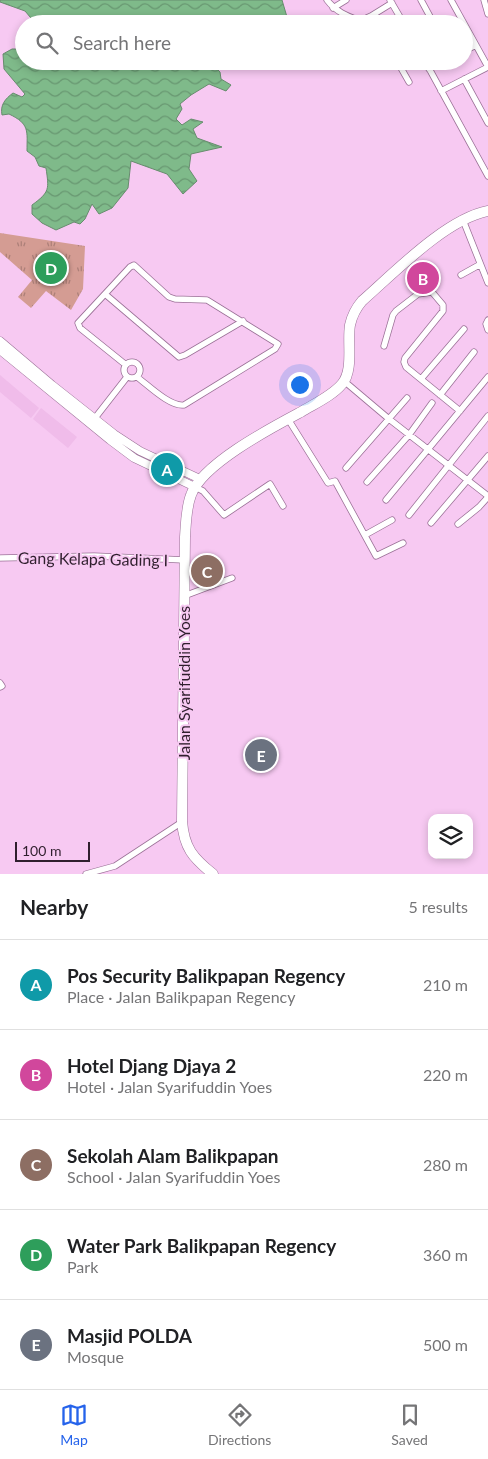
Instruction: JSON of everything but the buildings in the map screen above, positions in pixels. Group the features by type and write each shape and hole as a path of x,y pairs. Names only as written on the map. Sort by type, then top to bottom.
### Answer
{"highway":[{"path":"344,381 349,361 350,326 356,309 362,301 453,225 488,211"},
{"name":"Jalan Syarifuddin Yoes","path":"210,873 190,851 185,842 182,821 185,537 190,496 197,483 212,466 335,391 344,381"}],"street":[{"path":"327,0 333,8 344,15"},
{"path":"333,8 346,0"},
{"path":"421,0 429,15"},
{"path":"451,0 459,15"},
{"path":"372,15 391,2 399,15"},
{"path":"486,2 488,14"},
{"path":"441,91 488,67 473,40"},
{"path":"402,70 408,82"},
{"path":"430,70 488,176"},
{"path":"464,79 488,123"},
{"path":"463,220 488,283"},
{"path":"461,275 479,264"},
{"path":"126,365 79,326 80,320 130,266 134,265 169,297 175,299 207,300 277,342 277,347 180,406 168,400 137,377 127,377"},
{"path":"384,346 393,315 396,311 418,294 432,292 442,305 443,310 405,358 404,362 406,367 460,411"},
{"path":"104,294 179,356 185,355 243,321"},
{"path":"421,379 464,329"},
{"path":"0,341 50,387"},
{"path":"0,350 50,387 110,436 197,483 224,515 270,484 283,506"},
{"path":"440,395 474,352"},
{"path":"126,365 130,363 138,365 140,373 137,377"},
{"path":"126,365 124,371 127,377"},
{"path":"95,418 127,377"},
{"path":"386,500 488,377"},
{"path":"344,381 488,497 458,524"},
{"path":"346,468 407,398"},
{"path":"367,482 409,435 432,403"},
{"path":"83,414 95,418 110,436"},
{"path":"409,515 488,416"},
{"path":"288,419 328,484 335,481 376,556 403,543"},
{"path":"431,523 488,456"},
{"path":"365,535 392,520"},
{"name":"Gang Kelapa Gading I","path":"0,558 94,556 186,560"},
{"path":"184,596 232,578"},
{"path":"86,874 115,866 182,821"}],"shaded area":[{"path":"0,375 39,408 31,418 0,392"},
{"path":"41,408 77,437 68,448 33,419"}],"green space":[{"path":"0,233 85,246 83,289 71,310 46,291 31,308 18,297 32,280 0,252"}],"water":[{"path":"0,0 282,0 286,15 28,15 25,11 0,2"},
{"path":"15,49 15,70 218,70 221,79 231,85 226,91 209,84 180,104 182,109 176,119 182,125 191,119 203,122 193,129 197,138 222,147 191,154 189,169 197,181 183,194 167,174 131,161 128,188 112,208 99,214 92,204 85,219 80,224 74,222 56,230 42,223 32,214 32,205 47,190 46,168 39,166 35,157 27,151 27,133 21,121 9,114 2,115 2,105 10,95 13,93 22,97 25,94 4,69 3,54"}],"place":[{"name":"Water Park Balikpapan Regency","path":"51,268"},
{"name":"Hotel Djang Djaya 2","path":"423,278"},
{"name":"Pos Security Balikpapan Regency","path":"167,469"},
{"name":"Sekolah Alam Balikpapan","path":"207,571"},
{"name":"Masjid POLDA","path":"261,755"}]}
